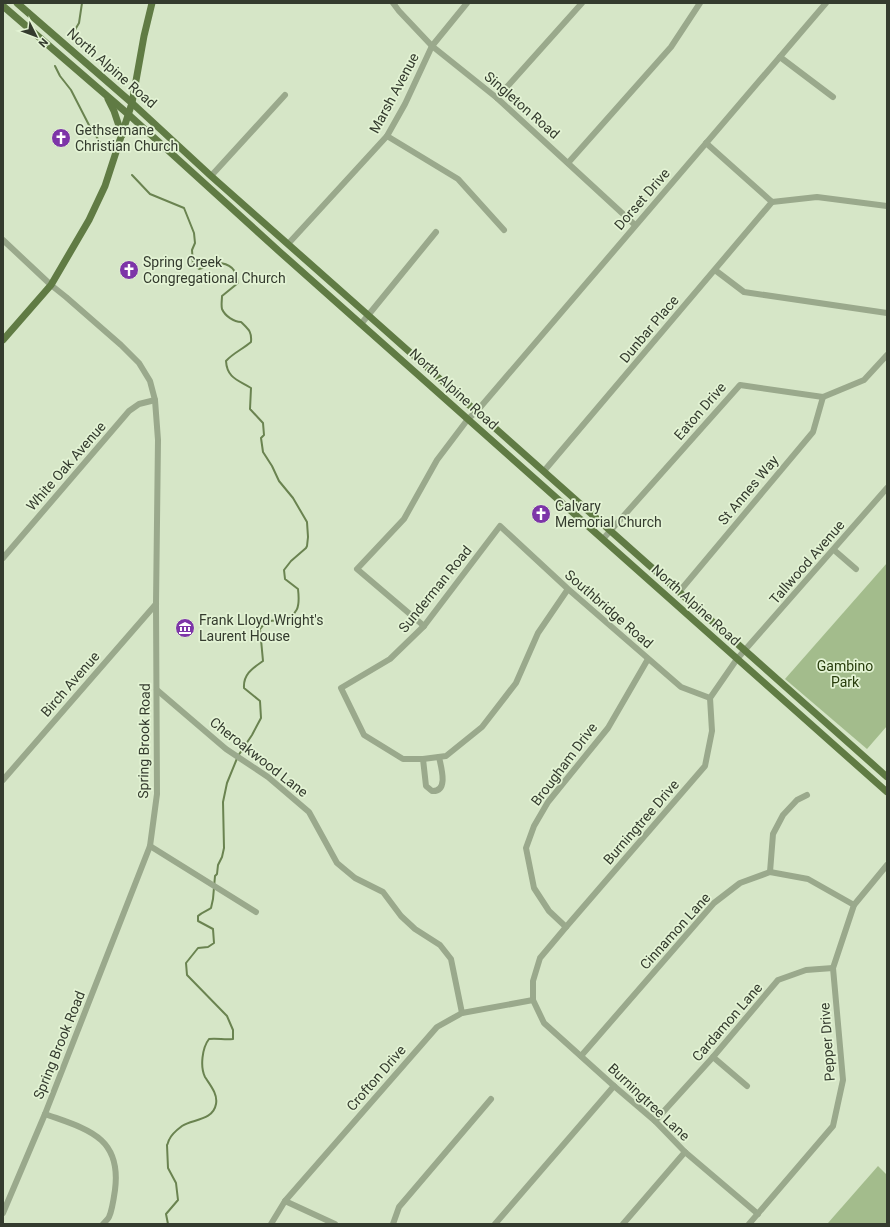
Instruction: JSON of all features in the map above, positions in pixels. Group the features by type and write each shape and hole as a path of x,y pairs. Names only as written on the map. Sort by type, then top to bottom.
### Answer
{"main road":[{"name":"North Alpine Road","path":"17,3 132,103 211,176 887,777"},
{"path":"3,340 51,285 91,215 105,186 132,103 144,36 152,3"},
{"name":"North Alpine Road","path":"3,6 128,114 361,324 887,792"},
{"path":"106,95 114,111 122,135"}],"street":[{"name":"Singleton Road","path":"393,3 432,46 497,98 635,225"},
{"name":"Marsh Avenue","path":"288,244 387,136 405,104 432,46 467,3"},
{"path":"497,98 582,3"},
{"path":"568,163 671,47 700,3"},
{"name":"Dorset Drive","path":"424,626 357,569 404,519 437,460 468,419 826,3"},
{"path":"780,57 833,97"},
{"path":"211,176 285,95"},
{"path":"387,136 458,180 504,230"},
{"path":"706,144 772,202 817,198 887,206"},
{"name":"Dunbar Place","path":"544,471 772,202"},
{"path":"361,324 436,232"},
{"name":"Spring Brook Road","path":"3,240 51,285 121,345 139,364 150,381 155,400 158,440 156,604 157,794 150,846 45,1114 3,1212"},
{"path":"715,270 744,292 887,313"},
{"path":"823,397 864,380 887,355"},
{"name":"Eaton Drive","path":"603,539 740,385 823,397"},
{"name":"St Annes Way","path":"679,592 813,432 823,397"},
{"name":"White Oak Avenue","path":"3,558 129,412 139,404 155,400"},
{"name":"Tallwood Avenue","path":"745,651 887,488"},
{"name":"Southbridge Road","path":"500,526 568,589 681,687 710,698"},
{"name":"Sunderman Road","path":"500,526 424,626 390,659 341,688 364,735 403,759 423,759 446,756 482,727 516,684 538,633 568,589"},
{"path":"834,550 856,569"},
{"name":"Birch Avenue","path":"3,780 156,604"},
{"path":"710,698 737,659 745,651"},
{"name":"Brougham Drive","path":"566,927 549,911 534,888 526,848 534,826 548,802 608,728 648,659"},
{"name":"Cheroakwood Lane","path":"157,690 226,749 268,777 309,812 337,863 355,878 383,892 400,916 415,929 440,945 451,959 462,1013"},
{"name":"Burningtree Drive","path":"533,1000 533,981 540,958 705,766 712,731 710,698"},
{"path":"423,759 426,786 435,792 441,788 443,781 439,757"},
{"path":"807,795 797,800 783,815 773,834 770,872 808,879 854,905"},
{"path":"150,846 256,912"},
{"name":"Pepper Drive","path":"749,1224 833,1126 843,1080 833,968 854,905 885,872 887,865"},
{"name":"Cinnamon Lane","path":"581,1056 714,903 740,883 770,872"},
{"name":"Cardamon Lane","path":"655,1121 713,1057 778,980 806,970 833,968"},
{"name":"Crofton Drive","path":"271,1224 285,1201 437,1027 462,1013 533,1000"},
{"name":"Burningtree Lane","path":"533,1000 544,1023 655,1121 685,1152 758,1214"},
{"path":"713,1057 747,1086"},
{"path":"495,1224 614,1086"},
{"path":"393,1224 399,1207 491,1099"},
{"path":"45,1114 84,1129 97,1136 107,1146 114,1159 116,1178 109,1217 103,1224"},
{"path":"623,1224 685,1152"},
{"path":"285,1201 335,1224"}],"green space":[{"name":"Gambino Park","path":"887,563 887,726 867,749 785,679"},
{"path":"878,1166 887,1175 887,1224 829,1224 828,1223"}],"waterway":[{"path":"72,35 79,23 82,3"},
{"path":"55,66 60,76 71,90 91,129 103,146"},
{"path":"132,175 150,194 184,208 194,233 195,243 192,250 193,265 199,269 212,263 222,263 230,266 235,271 238,283 222,296 222,309 230,318 241,322 248,329 251,335 251,342 226,361 228,371 234,378 251,388 250,409 263,423 264,435 261,438 263,452 279,481 293,498 307,522 308,537 306,548 291,561 284,570 285,579 298,589 299,600 297,609 291,616 280,620 268,621 260,629 263,661 249,672 245,679 244,688 260,701 261,718 238,756 227,783 223,802 224,848 218,865 217,874 215,876 213,899 211,908 198,916 198,921 213,929 214,943 208,947 198,948 186,963 187,975 227,1016 233,1030 233,1039 209,1039 203,1052 203,1073 216,1097 214,1110 207,1117 182,1126 171,1136 167,1145 168,1168 176,1183 178,1200 166,1214 168,1224"}],"place":[{"name":"Gethsemane Christian Church","path":"61,138"},
{"name":"Spring Creek Congregational Church","path":"129,270"},
{"name":"Calvary Memorial Church","path":"541,514"},
{"name":"Frank Lloyd Wright's Laurent House","path":"185,628"}]}
